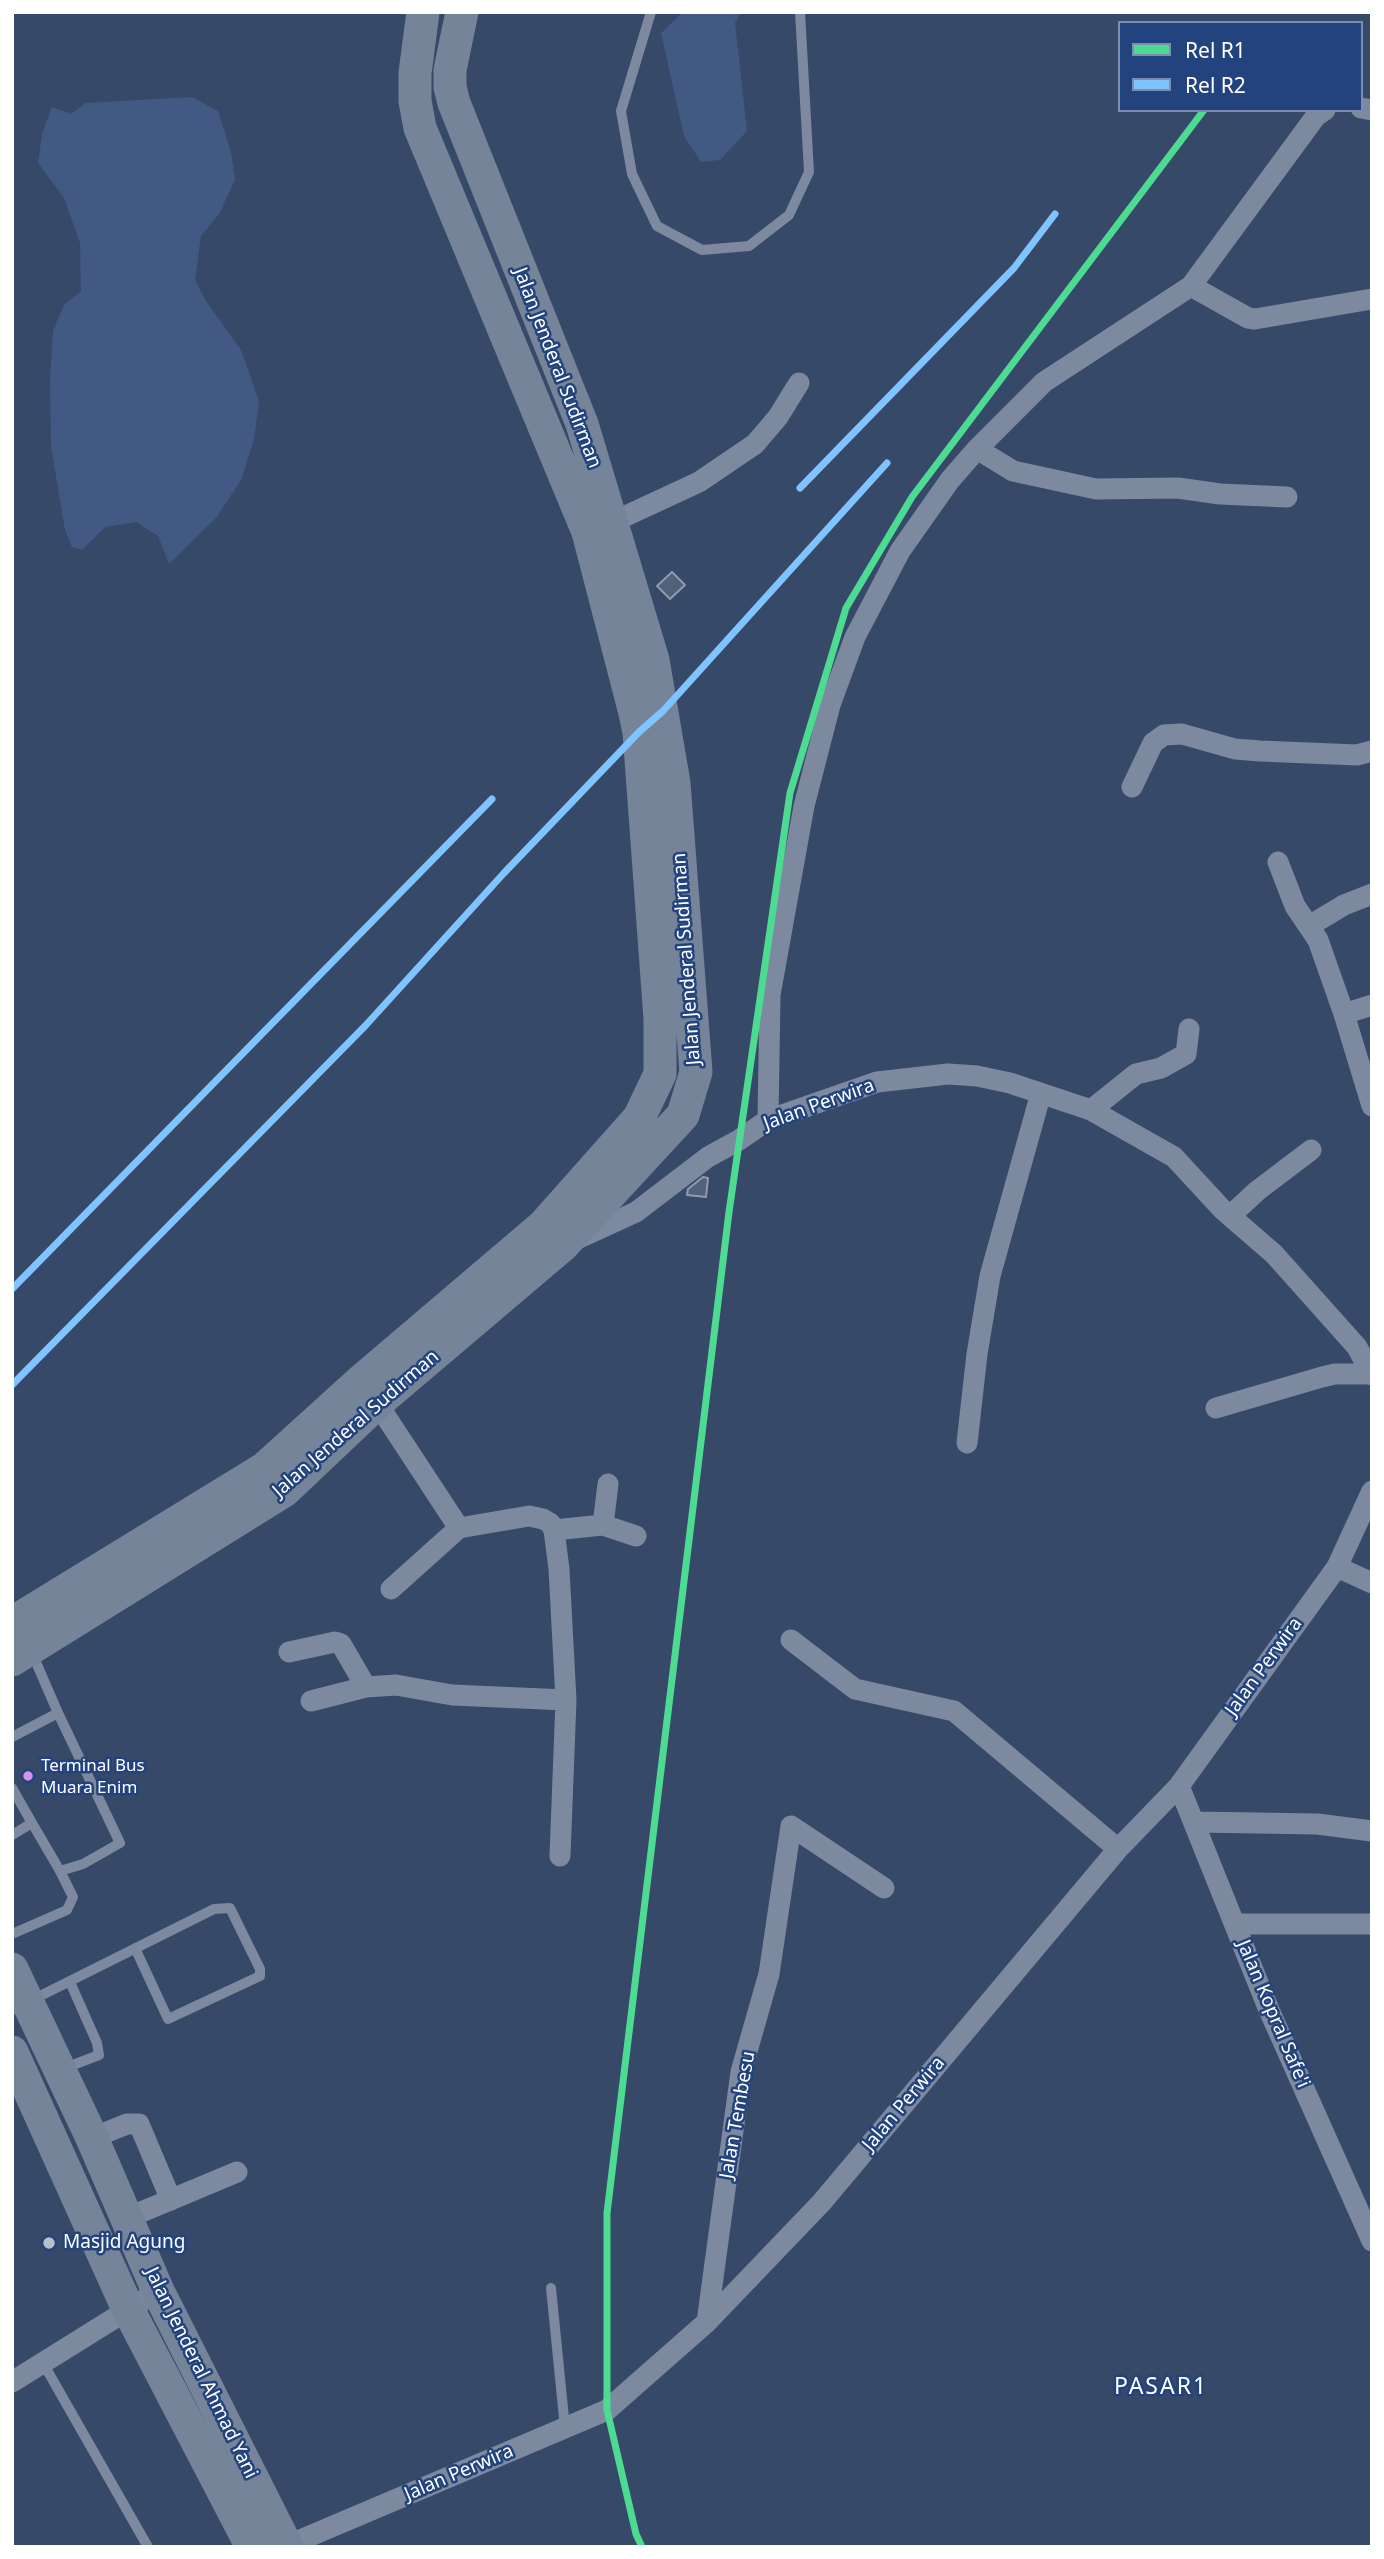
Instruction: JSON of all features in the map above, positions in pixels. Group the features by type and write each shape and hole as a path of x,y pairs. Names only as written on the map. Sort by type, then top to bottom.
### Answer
{"highway":[{"name":"Jalan Jenderal Sudirman","path":"19,1633 284,1491 683,1115 696,1072 674,783 653,660 600,528 420,128 415,101 415,73 422,12"},
{"name":"Jalan Jenderal Sudirman","path":"462,12 450,70 450,88 454,103 582,424 600,528"},
{"name":"Jalan Jenderal Sudirman","path":"19,1633 265,1468 362,1380 553,1236"},
{"name":"Jalan Jenderal Ahmad Yani","path":"12,1969 20,2006 59,2070 92,2138 158,2291 286,2546"},
{"name":"Jalan Jenderal Ahmad Yani","path":"12,2052 128,2309 252,2547"}],"street":[{"path":"768,1120 770,995 804,806 830,705 855,637 900,551 950,480 1044,382 1191,286 1316,116 1322,112"},
{"path":"1191,286 1255,319 1372,299"},
{"path":"600,528 699,482 755,444 778,417 799,383"},
{"path":"977,449 1013,471 1096,489 1178,488 1220,494 1287,496"},
{"path":"1132,787 1153,743 1164,735 1182,734 1235,748 1260,751 1357,755 1372,751"},
{"path":"1278,862 1295,906 1318,940 1344,1013 1372,1106"},
{"path":"1309,926 1344,905 1372,894"},
{"path":"1344,1013 1372,1005"},
{"path":"1091,1110 1136,1074 1161,1068 1186,1055 1189,1029"},
{"name":"Jalan Perwira","path":"553,1236 636,1212 708,1157 768,1120 877,1082 948,1074 988,1079 1091,1110 1174,1157 1230,1216 1364,1340 1371,1375"},
{"path":"967,1443 977,1354 990,1276 1041,1093"},
{"path":"1230,1216 1266,1183 1311,1150"},
{"path":"1216,1408 1335,1374 1371,1375"},
{"path":"377,1403 459,1528"},
{"path":"603,1525 608,1484"},
{"name":"Jalan Perwira","path":"286,2546 607,2410 706,2322 822,2202 1118,1849 1179,1786 1337,1567 1372,1491"},
{"path":"391,1589 459,1528 530,1516 550,1523 554,1530 559,1570 566,1700 560,1856"},
{"path":"554,1530 603,1525 636,1536"},
{"path":"1337,1567 1372,1583"},
{"path":"791,1640 855,1689 954,1711 1118,1849"},
{"path":"289,1652 335,1642 341,1644 366,1687"},
{"path":"311,1701 366,1687 396,1685 452,1695 566,1700"},
{"name":"Jalan Kopral Safe'i","path":"1179,1786 1269,2010 1371,2239"},
{"path":"1194,1822 1317,1824 1372,1831"},
{"name":"Jalan Tembesu","path":"706,2322 741,2072 769,1974 791,1826 884,1888"},
{"path":"1235,1923 1372,1924"},
{"path":"92,2138 127,2124 139,2124 171,2200"},
{"path":"127,2218 237,2172"},
{"path":"12,2382 158,2291"}],"lane":[{"path":"651,12 621,111 632,174 657,226 702,250 748,246 789,215 809,172 800,12"},
{"path":"19,1633 120,1843 83,1864 60,1871"},
{"path":"12,1737 58,1713"},
{"path":"12,1788 73,1897 66,1910 12,1934"},
{"path":"12,1835 32,1823"},
{"path":"20,2006 70,1982 135,1948 214,1909 230,1908 260,1969 260,1976 168,2019 135,1948"},
{"path":"59,2070 99,2055 97,2043 70,1982"},
{"path":"551,2288 565,2428"},
{"path":"43,2363 148,2547"}],"water":[{"path":"683,12 741,12 735,23 747,131 720,160 701,162 684,136 661,33"},
{"path":"192,97 218,111 231,152 235,180 219,214 201,236 195,280 206,301 241,350 259,401 254,440 241,480 216,518 169,564 158,536 136,522 105,527 82,550 72,547 65,530 51,446 50,379 53,331 64,305 81,291 80,243 64,198 38,163 42,134 52,107 71,114 86,103"}],"building":[{"path":"672,572 685,585 670,599 657,586"},
{"path":"703,1177 708,1178 706,1197 687,1195 688,1189"}],"rail line":[{"name":"R1","path":"642,2547 636,2534 607,2410 607,2213 729,1212 790,793 846,608 912,497 1202,112"},
{"name":"R2","path":"800,488 1014,268 1055,214"},
{"name":"R2","path":"12,1385 366,1025 504,873 639,732 663,711 887,463"},
{"name":"R2","path":"12,1289 492,799"}],"place":[{"name":"Terminal Bus Muara Enim","path":"28,1776"},
{"name":"Masjid Agung","path":"49,2243"}],"district":[{"name":"PASAR1","path":"1161,2387"}]}
